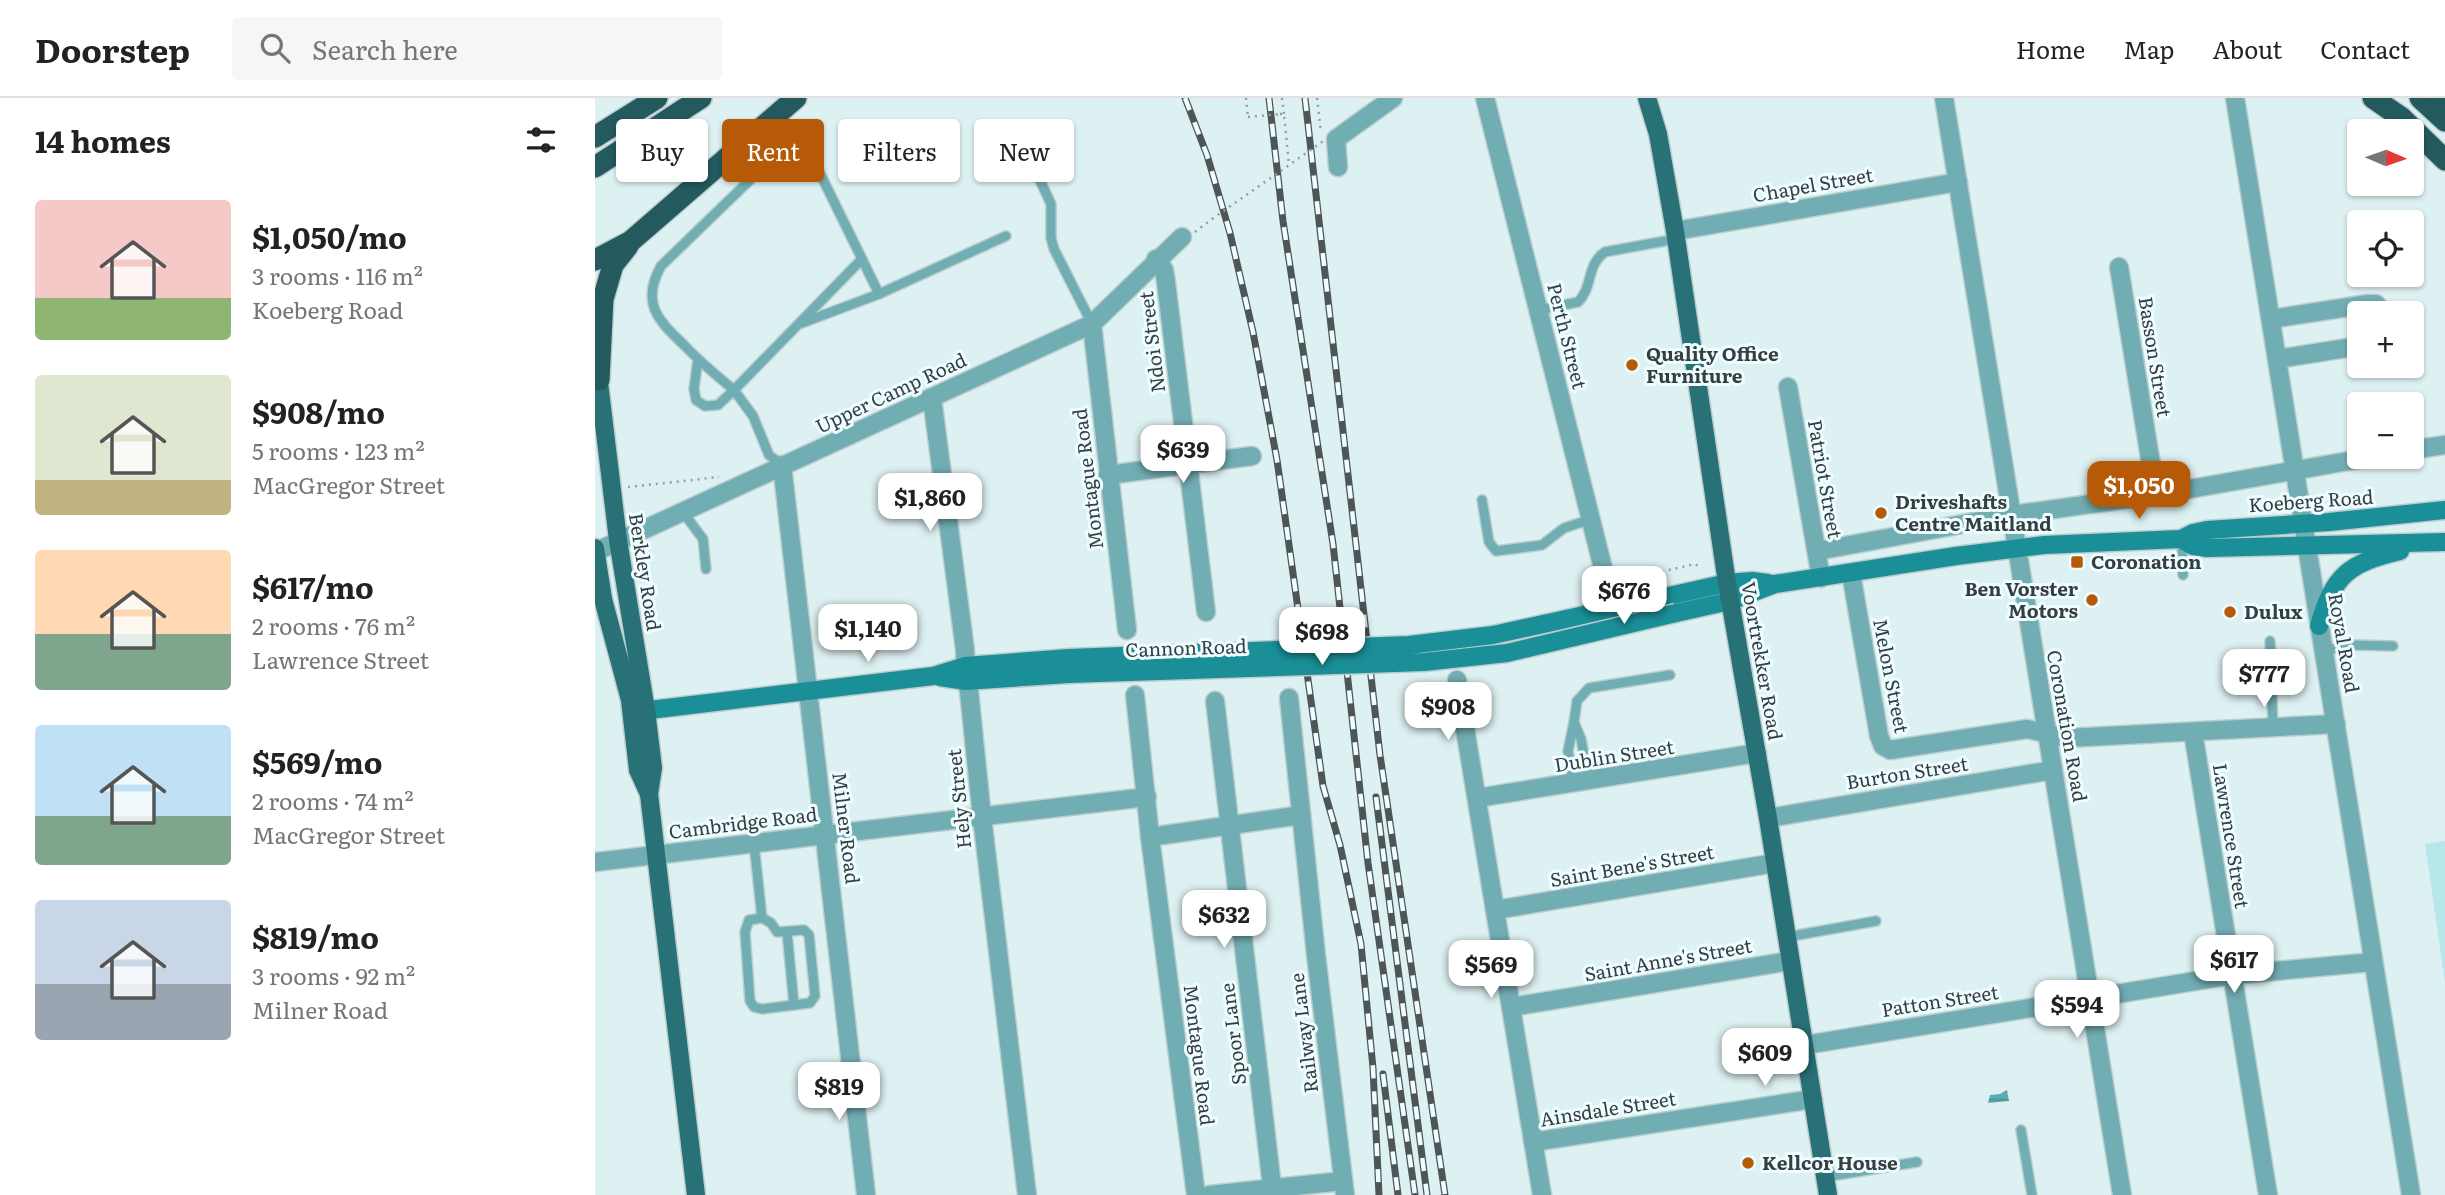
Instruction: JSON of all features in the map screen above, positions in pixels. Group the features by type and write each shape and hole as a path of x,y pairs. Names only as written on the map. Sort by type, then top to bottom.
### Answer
{"highway":[{"path":"595,137 657,98"},
{"path":"595,167 701,98"},
{"path":"599,380 603,299 613,265 631,241 796,98"},
{"path":"2373,98 2402,118 2445,160"},
{"path":"2420,98 2445,121"},
{"path":"595,260 631,241"}],"main road":[{"name":"Voortrekker Road","path":"1647,98 1658,134 1675,235 1728,592 1758,753 1827,1186"},
{"name":"Voortrekker Road","path":"1657,98 1658,134"},
{"name":"Berkley Road","path":"595,356 639,711 638,770 649,794 696,1195"},
{"name":"Koeberg Road","path":"1728,592 2017,547 2181,539 2207,530 2445,510"},
{"name":"Koeberg Road","path":"2181,539 2193,546 2207,548 2445,542"},
{"path":"2319,626 2333,586 2351,568 2420,543"},
{"name":"Berkley Road","path":"595,551 603,599 628,688 639,711"},
{"name":"Cannon Road","path":"639,711 965,673 1442,642 1493,635 1672,595 1728,592"},
{"name":"Cannon Road","path":"1069,666 1424,662 1479,657 1676,613 1728,592"}],"street":[{"path":"1338,167 1336,139 1393,98"},
{"name":"Perth Street","path":"1485,98 1591,519 1613,583"},
{"name":"Coronation Road","path":"1944,98 2122,1195"},
{"name":"Royal Road","path":"2235,98 2411,1195"},
{"name":"Chapel Street","path":"1675,235 1958,182"},
{"name":"Upper Camp Road","path":"595,551 1092,324 1156,259 1187,235"},
{"name":"Ndoi Street","path":"1156,259 1164,270 1166,282 1206,612"},
{"name":"Basson Street","path":"2119,267 2156,495"},
{"path":"2271,319 2347,307"},
{"name":"Montague Road","path":"1092,324 1127,630"},
{"path":"2277,359 2347,348"},
{"name":"Patriot Street","path":"1788,387 1821,578"},
{"name":"Hely Street","path":"932,398 965,650 965,673 1027,1195"},
{"path":"2424,448 2445,445"},
{"path":"1108,475 1252,456"},
{"path":"1817,551 2012,515 2156,495 2347,461"},
{"name":"Milner Road","path":"782,466 866,1195"},
{"name":"Melon Street","path":"1851,573 1879,736 1883,746 1890,750 1900,750 2027,729 2047,733"},
{"path":"1457,680 1542,1195"},
{"name":"Montague Road","path":"1135,695 1150,837 1196,1195"},
{"name":"Railway Lane","path":"1289,698 1344,1188"},
{"name":"Spoor Lane","path":"1215,701 1273,1192"},
{"path":"2047,733 2067,738 2336,724"},
{"name":"Lawrence Street","path":"2193,732 2268,1195"},
{"name":"Dublin Street","path":"1477,798 1758,753"},
{"name":"Burton Street","path":"1768,818 2053,770"},
{"name":"Cambridge Road","path":"595,862 1147,797"},
{"path":"1150,837 1301,815"},
{"name":"Saint Bene's Street","path":"1495,910 1776,863"},
{"name":"Saint Anne's Street","path":"1511,1007 1790,961"},
{"name":"Patton Street","path":"1805,1045 2232,975 2373,962"},
{"name":"Ainsdale Street","path":"1533,1142 1813,1100"},
{"path":"1209,1195 1344,1188"}],"lane":[{"path":"782,466 769,455 753,416 734,390 661,323 652,300 656,276 661,266 782,149 793,145 803,147 810,153 879,294"},
{"path":"1041,182 1051,204 1051,238 1054,249 1092,324"},
{"path":"1539,310 1578,302 1583,298 1591,268 1605,252 1675,235"},
{"path":"798,324 879,294 1006,236"},
{"path":"698,359 694,389 696,400 705,407 718,405 862,259"},
{"path":"1482,499 1489,542 1496,551 1542,545 1565,528 1591,519"},
{"path":"682,512 703,539 706,569"},
{"path":"2181,539 2183,575"},
{"path":"2270,641 2273,728"},
{"path":"2323,651 2352,645 2393,646"},
{"path":"1581,782 1568,751 1577,701 1589,688 1670,675"},
{"path":"1574,722 1581,739 1581,782"},
{"path":"754,844 762,918"},
{"path":"762,918 771,923 778,932 804,930 809,935 815,997 810,1003 762,1009 754,1007 750,1001 745,932 749,920 762,918"},
{"path":"1787,937 1876,921"},
{"path":"787,932 794,1005"},
{"path":"2021,1130 2032,1195"},
{"path":"1827,1186 1917,1162"}],"path":[{"path":"1246,98 1248,117 1284,114"},
{"path":"1282,98 1289,165"},
{"path":"1187,235 1324,142 1317,100"},
{"path":"628,488 723,477"},
{"path":"1613,583 1695,564 1699,567"}],"shaded area":[{"path":"2445,841 2445,983 2425,844"},
{"path":"2007,1090 2009,1101 1988,1103 1990,1095"}],"railway":[{"path":"1185,98 1207,155 1230,233 1253,332 1277,460 1323,786 1340,845 1361,944 1373,1068 1379,1195"},
{"path":"1269,98 1283,221 1333,544 1368,863 1415,1195"},
{"path":"1305,98 1380,755 1445,1195"},
{"path":"1376,797 1427,1195"},
{"path":"1383,1074 1398,1195"}],"place":[{"name":"Quality Office Furniture","path":"1632,365"},
{"name":"Driveshafts Centre Maitland","path":"1881,513"},
{"name":"Coronation","path":"2077,562"},
{"name":"Ben Vorster Motors","path":"2092,600"},
{"name":"Dulux","path":"2230,612"},
{"name":"Kellcor House","path":"1748,1163"}]}
